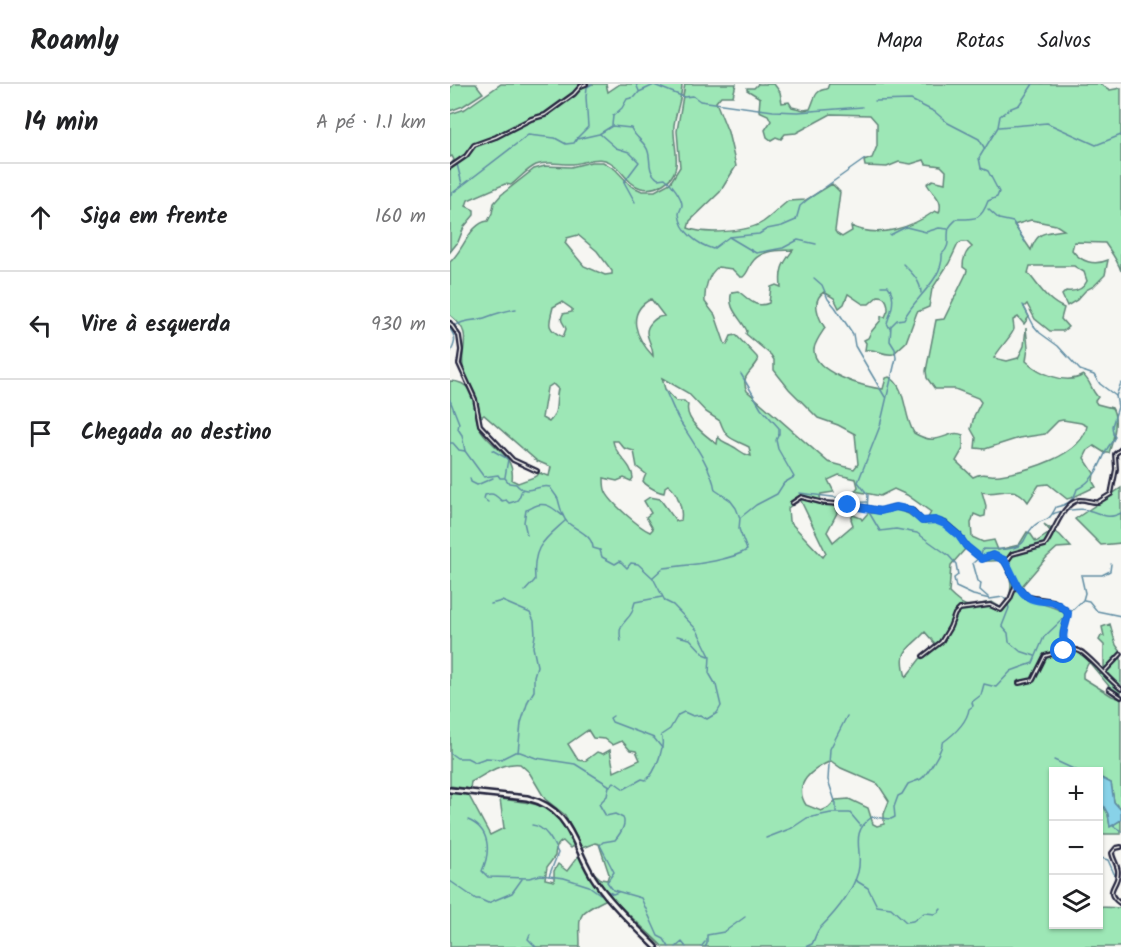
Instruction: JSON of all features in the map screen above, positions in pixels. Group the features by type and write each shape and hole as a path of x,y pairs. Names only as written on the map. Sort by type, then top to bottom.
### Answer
{"main road":[{"path":"450,790 527,798 545,804 555,811 566,824 587,868 600,888 656,947"}],"street":[{"path":"450,167 464,158 474,145 545,115 586,84"},
{"path":"450,323 459,336 461,350 459,365 475,399 480,425 513,460 537,471"},
{"path":"1006,562 1012,554 1046,543 1059,519 1074,502 1080,500 1098,502 1111,494 1116,469 1115,454 1121,449"},
{"path":"792,503 801,497 824,503 880,511 896,507 910,510 922,521 935,520 945,524 982,559 993,555 1006,562 1016,584 1030,598 1053,601 1068,612 1063,638 1065,645 1070,649"},
{"path":"923,656 940,642 956,612 987,605 1001,610 1016,584"},
{"path":"1019,683 1033,680 1045,656 1070,649 1080,651 1121,689"},
{"path":"1103,672 1121,654"},
{"path":"1109,689 1121,697"},
{"path":"1120,903 1113,898 1112,891 1119,873 1112,854 1116,848 1121,847"}],"green space":[{"path":"455,84 476,84 483,93 463,106 450,111 450,88"},
{"path":"501,84 606,84 608,92 620,84 682,84 674,125 676,165 674,172 663,184 647,189 636,186 610,162 601,159 573,164 536,165 511,185 505,184 468,200 466,206 474,210 474,215 464,227 458,242 450,252 450,165 454,160 452,156 450,157 450,114 465,109"},
{"path":"685,84 736,84 733,96 721,96 716,102 728,132 736,166 720,192 690,221 688,228 715,232 747,228 763,222 788,201 806,200 832,184 840,192 835,231 837,234 842,237 852,231 851,226 872,232 894,230 916,222 935,211 939,213 939,201 927,184 933,180 945,183 946,171 941,166 926,164 924,160 911,164 899,162 887,167 865,166 864,161 872,158 877,146 877,123 870,115 831,114 796,133 785,134 781,139 776,137 771,140 767,137 765,130 771,121 768,115 759,111 760,98 747,88 754,88 758,84 774,84 780,92 782,103 789,102 792,107 804,110 810,109 817,93 827,89 829,84 1100,84 1110,90 1121,88 1121,271 1105,243 1074,242 1072,250 1084,260 1098,263 1108,260 1105,275 1067,306 1062,295 1066,291 1076,291 1083,286 1087,281 1084,272 1074,266 1030,266 1028,273 1040,288 1052,301 1064,308 1061,319 1068,327 1063,331 1050,331 1035,319 1027,304 1024,307 1029,317 1024,324 1018,317 1013,320 1013,331 994,358 1007,361 1018,358 1024,346 1026,328 1028,347 1026,361 1045,374 1061,379 1083,375 1098,397 1095,401 1097,404 1112,408 1114,413 1115,430 1109,453 1094,446 1088,450 1084,458 1094,473 1093,482 1096,487 1067,499 1048,484 1039,485 1028,502 1023,496 1012,491 982,492 986,506 985,516 974,514 971,523 972,537 983,542 994,540 998,550 1019,545 1027,532 1036,542 1051,532 1044,524 1060,535 1071,547 1057,548 1022,586 1030,599 1063,611 1066,616 1063,629 1066,644 1081,650 1102,669 1104,668 1104,645 1099,640 1101,636 1104,636 1102,627 1110,624 1116,645 1121,652 1121,695 1113,691 1089,662 1083,678 1121,699 1121,810 1114,802 1111,783 1103,779 1103,767 1049,767 1049,929 1103,929 1103,907 1121,908 1121,947 663,947 616,901 592,871 601,879 607,880 609,874 599,844 595,843 582,848 565,815 545,799 529,772 520,764 507,765 488,772 471,782 470,789 450,786 450,381 461,383 470,391 474,399 479,427 510,463 512,480 518,483 537,476 539,473 549,476 551,467 537,461 484,415 481,417 475,394 466,378 462,364 465,342 463,329 450,315 450,262 471,232 488,221 494,203 501,195 534,169 545,166 571,167 591,162 603,162 615,169 631,186 642,191 655,191 670,183 680,167 677,131","holes":["1031,220 1056,225 1064,230 1043,234 1031,250 1014,225","578,235 597,251 612,274 605,275 584,266 565,243 567,238","967,242 972,247 964,261 963,267 967,270 966,274 944,319 936,320 926,371 927,378 935,389 955,389 978,398 981,402 971,429 976,438 975,448 985,449 1019,438 1045,434 1058,421 1063,420 1087,426 1083,437 1064,454 1024,470 1000,475 981,474 973,477 956,461 963,449 963,435 952,434 930,439 914,433 902,394 895,381 889,377 886,378 883,389 864,386 830,372 821,365 816,357 814,349 825,328 818,314 817,304 820,295 824,292 834,298 839,308 844,304 848,294 863,304 869,304 878,296 885,299 888,310 885,317 881,316 881,320 864,340 865,350 893,354 906,342 917,312 929,307 932,289 958,244","793,250 782,267 781,287 776,285 771,287 769,303 756,304 738,291 732,292 731,303 747,331 746,334 771,355 774,360 774,370 789,389 818,418 855,434 858,464 854,469 828,462 747,391 746,378 758,361 757,357 736,335 731,336 727,345 725,344 715,315 705,302 707,283 718,267 732,269 743,277 758,256 767,252","651,299 664,316 658,317 648,327 647,335 653,356 638,334 636,326 638,311","562,302 572,309 572,312 563,314 562,317 566,329 563,337 551,328 553,307","662,378 688,393 706,412 720,421 728,436 749,447 751,456 718,437 717,444 707,437 689,416 688,405 684,401 676,401 665,389","553,384 558,389 555,411 549,422 542,418 547,388","613,441 618,441 624,448 634,451 637,467 646,474 643,481 647,485 664,493 668,485 672,488 679,501 681,520 676,521 660,499 650,497 644,501 651,513 646,517 653,529 650,532 613,502 605,491 604,478 617,481 624,478 631,481 633,478 630,468 614,446","839,475 856,479 858,487 855,491 880,496 894,489 931,512 925,524 896,509 868,513 862,520 853,515 851,519 853,525 833,542 827,532 837,513 834,506 822,502 820,497 821,494 834,492 828,480","800,499 826,553 823,557 789,521 788,508","967,547 981,560 1000,560 1010,577 1011,590 1003,609 992,602 965,605 949,593 951,565","925,632 937,646 920,659 906,677 904,655","588,730 593,738 605,739 613,745 622,741 630,750 636,751 640,760 614,772 610,750 603,754 597,752 585,761 578,760 568,744","831,761 841,768 878,784 889,801 884,814 884,824 877,826 873,824 868,808 849,799 836,800 821,811 806,805 801,790 806,778"]},
{"path":"1121,488 1121,543 1101,545 1075,519"},
{"path":"450,793 468,794 490,835 504,828 500,799 537,805 554,814 560,821 574,845 570,848 563,841 559,843 555,856 547,867 545,879 554,881 554,871 558,864 567,871 579,855 592,880 607,899 589,909 581,917 580,947 450,947"},
{"path":"1103,805 1108,814 1110,826 1121,820 1121,834 1103,834"}],"water":[{"path":"1103,779 1111,783 1114,802 1121,810 1121,820 1110,827 1108,814 1103,805"}],"waterway":[{"path":"450,195 528,135 555,138 566,144 574,143 588,127 586,97 587,87 592,84"},
{"path":"636,84 639,91"},
{"path":"1033,84 1019,105 1000,116 998,127 979,158 981,168 988,171 999,192 997,197 988,201 983,212 977,217 957,219 951,225 948,231 947,247 942,254 938,272 904,319 897,320 891,326 890,341 895,349 896,358 880,426 858,482 868,495 867,509 880,531 896,529 917,533 948,555 956,564 958,575 954,578 956,587 973,595 990,599 1003,597 1009,608 1002,626 1008,633 1009,642 1020,651 1035,656"},
{"path":"612,125 613,116 622,108 627,99 635,97 639,92 654,85 684,97 693,96 700,101 773,111 798,112 862,107"},
{"path":"875,101 911,100 979,139 985,149"},
{"path":"999,127 1047,123 1096,145 1121,135"},
{"path":"577,139 599,134 612,126 631,128 648,151 650,168 654,175 658,179 665,178 678,194 682,202 680,220 686,232 701,244 713,249 729,237 759,234 767,229 796,220 800,206 865,159"},
{"path":"600,134 616,148 629,152 639,162 624,182 635,202"},
{"path":"457,164 462,184"},
{"path":"988,209 999,219 1013,222 1025,242"},
{"path":"890,235 906,227 926,232 939,228 948,229"},
{"path":"729,237 756,253 783,248 798,240 816,244"},
{"path":"903,264 917,281 921,293"},
{"path":"814,278 822,285 828,299 853,334 855,346 885,397"},
{"path":"881,286 888,286 891,290 892,304 887,323 890,329"},
{"path":"1023,305 1040,333 1058,346 1080,370 1094,375 1100,384 1116,396"},
{"path":"450,353 454,341 454,335 450,329 464,322 516,309"},
{"path":"741,374 761,408 779,428 776,440 778,449 794,477 784,483 777,494 756,505 741,517"},
{"path":"988,597 980,590 981,583 978,581 973,563 980,557 983,549 1005,549 1021,545 1033,527 1049,518 1056,507 1070,501 1077,489 1088,482 1115,437 1112,426 1118,407 1116,396 1121,383"},
{"path":"653,577 663,568 718,560 747,550 739,529 740,518 736,508 730,500 715,490 705,463 679,420 665,390"},
{"path":"450,400 459,423 458,429 462,435 465,451 484,477 498,475 524,490 550,487 558,499 565,520 587,536 593,548 600,550 602,557 615,564 620,561 627,568 631,563 638,564 653,578 665,601 673,605 697,630 710,656 709,673 716,685 721,706 717,713 707,719 684,712 678,715 670,729 661,735 661,752 649,777 624,789 614,782 610,786 575,764 536,758 520,752 501,759 486,758 475,762 467,758 457,758 450,753"},
{"path":"450,443 453,443 459,450 465,451"},
{"path":"492,450 508,459 505,477"},
{"path":"470,478 471,482 477,485 493,478"},
{"path":"488,502 484,499 485,495 491,494 509,503 516,501 522,490"},
{"path":"799,493 841,498 850,503 867,502"},
{"path":"527,535 524,522 526,510 543,505 563,516"},
{"path":"1053,514 1080,509 1107,516 1121,513"},
{"path":"525,591 535,580 537,552 545,540 565,521"},
{"path":"805,947 812,944 819,930 837,910 851,888 858,872 858,843 865,823 872,817 891,819 895,817 894,807 898,796 908,784 921,779 927,773 942,743 959,728 973,706 972,702 981,695 984,684 996,687 1011,671 1033,663 1044,637 1083,600 1085,593 1081,575 1102,575 1110,571 1111,564"},
{"path":"621,641 621,627 632,612 635,602 662,597"},
{"path":"1084,600 1089,601 1097,611 1121,616"},
{"path":"491,604 502,601 530,613 534,621 533,647 537,666 534,691 521,723 518,752"},
{"path":"677,636 690,639 704,654 709,656"},
{"path":"613,716 610,718 612,722 654,738 662,748"},
{"path":"836,812 836,804 828,780 830,749 847,716"},
{"path":"1054,760 1069,767"},
{"path":"609,786 607,796 599,804 606,816 615,814 623,818 624,826 615,840 603,842 600,845 614,872 607,882 613,890 641,898 658,936 664,939 669,947"},
{"path":"766,838 792,828 807,818 831,813 850,813 861,826"},
{"path":"468,820 481,829 487,841 487,856 482,871 488,877 529,878 541,875 564,878 589,886 600,894"},
{"path":"532,825 545,831 558,853 549,876"},
{"path":"1113,826 1121,831"},
{"path":"1103,858 1108,860 1116,878"},
{"path":"450,881 476,899 488,903 512,893 522,879"},
{"path":"855,880 868,888 877,906 891,908 906,922 913,921 924,913 937,913 941,909"},
{"path":"607,891 613,894 618,892"},
{"path":"705,947 707,935 724,932 745,917"},
{"path":"530,934 528,939 536,947"},
{"path":"676,947 682,942 686,947"},
{"path":"701,947 705,942"}],"route":[{"path":"848,505 880,511 896,507 910,510 915,512 922,521 935,520 945,524 982,559 993,555 1004,560 1016,584 1028,597 1056,602 1068,613 1063,638 1065,645 1070,649 1064,651"}]}
